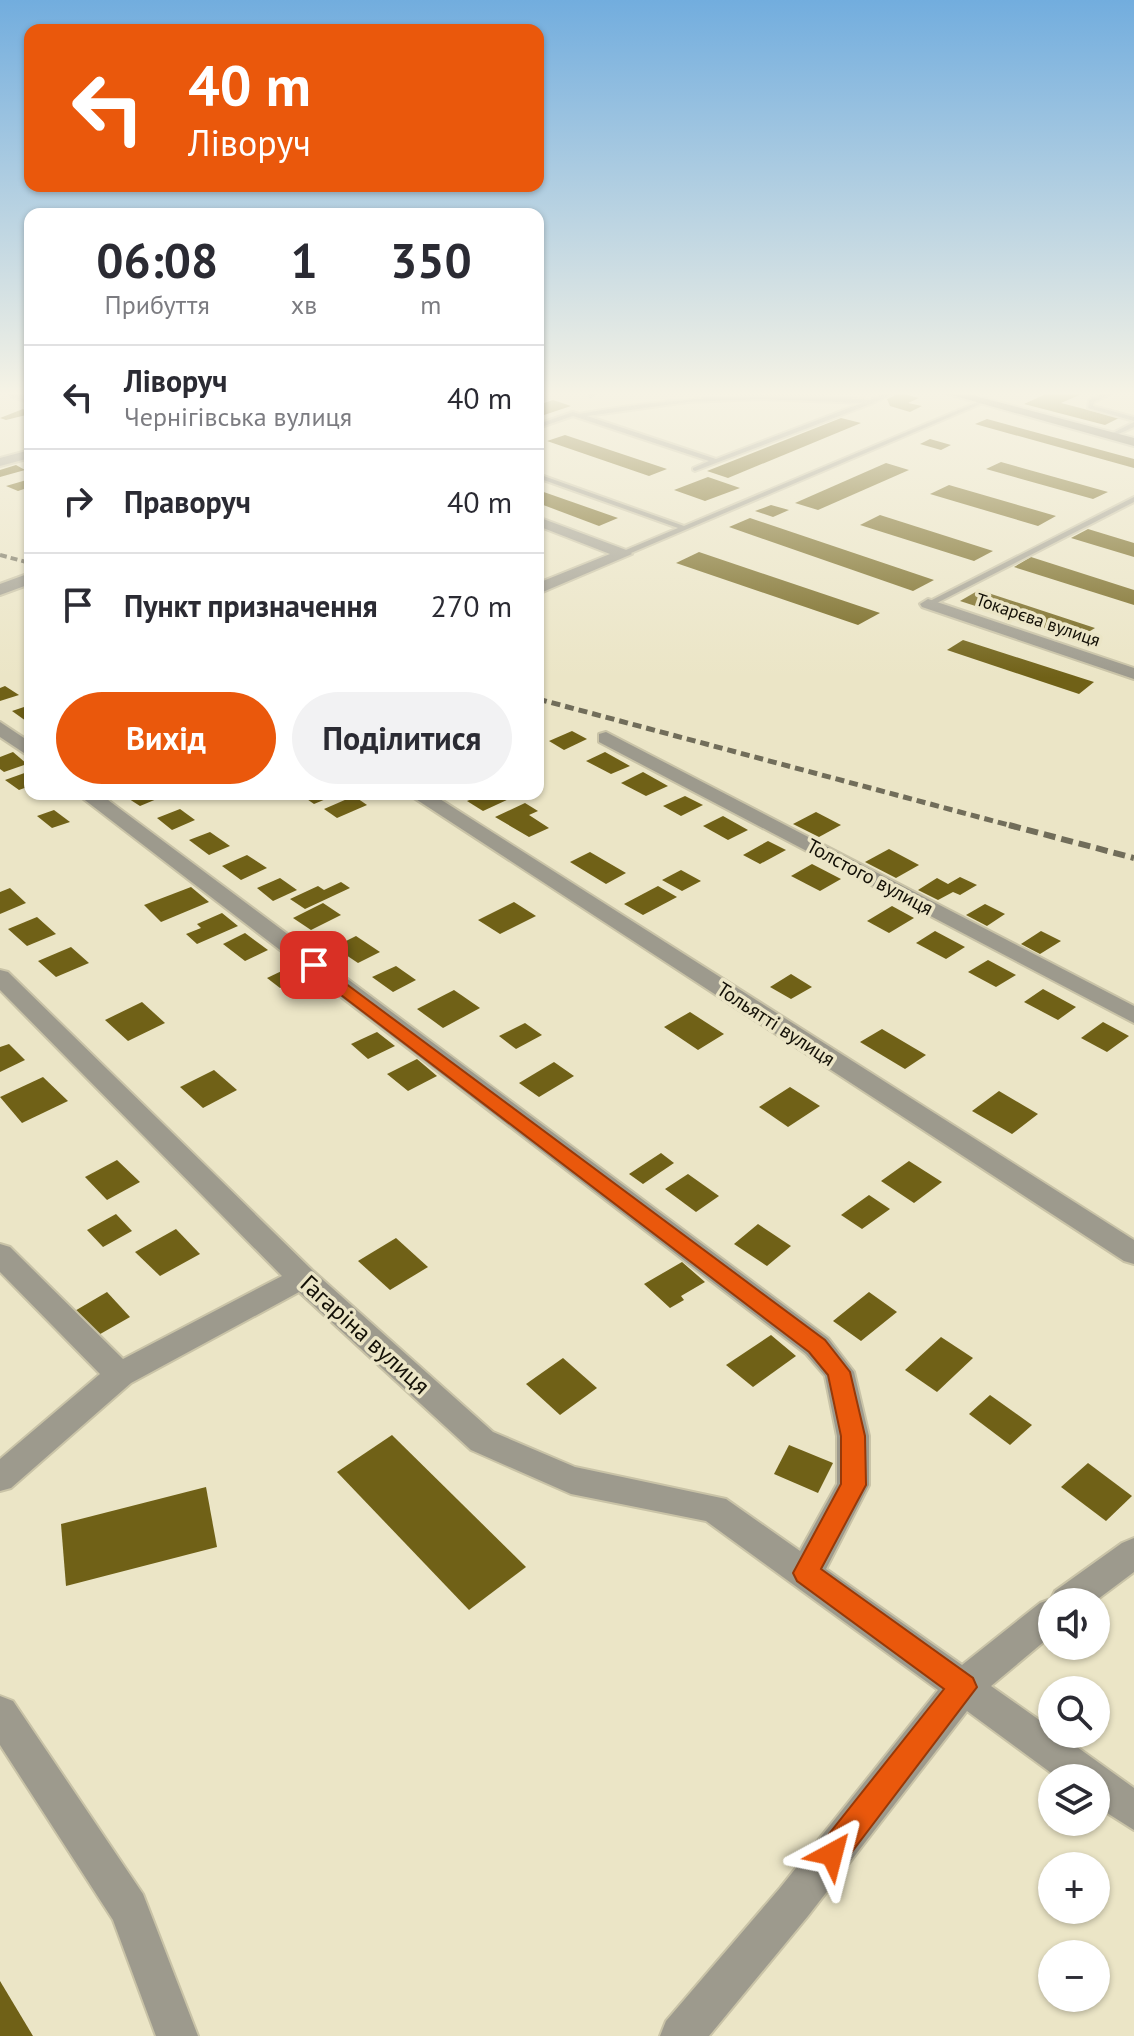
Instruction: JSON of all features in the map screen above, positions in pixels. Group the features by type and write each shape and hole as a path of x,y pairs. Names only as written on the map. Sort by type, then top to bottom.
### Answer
{"street":[{"path":"544,523 624,554"},
{"path":"544,587 624,554"},
{"path":"0,568 24,576"},
{"path":"0,590 24,580"},
{"name":"Токарєва вулиця","path":"928,604 1134,674"},
{"path":"0,728 24,746"},
{"name":"Толстого вулиця","path":"606,738 1134,1016"},
{"path":"95,800 817,1346 839,1372 843,1387 853,1436 853,1485 806,1573"},
{"name":"Тольятті вулиця","path":"427,800 1134,1254"},
{"name":"Гагаріна вулиця","path":"0,977 302,1278 482,1441 571,1480 714,1509 1070,1764"},
{"path":"0,1254 120,1375"},
{"path":"0,1478 120,1375 302,1278"},
{"path":"1086,1588 1134,1553"},
{"path":"681,2036 794,1902 963,1687 1038,1625"},
{"path":"0,1713 129,1908 177,2036"},
{"path":"1110,1793 1134,1811"}],"lane":[{"path":"572,488 684,528"},
{"path":"624,554 779,488"},
{"path":"928,604 1134,499"}],"building":[{"path":"679,488 740,488 705,501 674,490"},
{"path":"829,488 868,488 818,510 795,503"},
{"path":"943,488 959,488 1056,516 1038,526 930,494"},
{"path":"1054,488 1094,488 1108,492 1093,499"},
{"path":"544,492 618,518 599,526 544,505"},
{"path":"771,505 789,510 773,517 755,511"},
{"path":"880,515 993,551 974,561 860,525"},
{"path":"750,518 934,580 913,591 729,527"},
{"path":"1088,529 1134,543 1134,557 1071,538"},
{"path":"699,552 880,613 858,625 676,563"},
{"path":"1031,557 1134,590 1134,605 1014,567"},
{"path":"979,590 1095,628 1077,639 960,601"},
{"path":"963,640 1094,682 1079,694 947,650"},
{"path":"5,686 19,695 0,701 0,688"},
{"path":"24,707 24,720 12,711"},
{"path":"572,731 587,739 564,750 549,741"},
{"path":"13,752 24,765 4,772 0,769 0,757"},
{"path":"605,752 630,766 611,774 586,761"},
{"path":"643,772 668,786 646,796 621,783"},
{"path":"24,773 24,788 19,790 5,780"},
{"path":"685,796 703,805 681,816 663,806"},
{"path":"131,800 154,800 140,806"},
{"path":"345,800 360,800 367,805 337,818 324,809"},
{"path":"469,800 507,800 483,811 467,801"},
{"path":"525,803 538,811 529,815 549,828 529,837 495,817"},
{"path":"180,809 195,820 172,830 157,818"},
{"path":"54,810 70,822 52,828 37,816"},
{"path":"816,812 841,825 819,837 793,824"},
{"path":"723,816 748,830 728,840 703,826"},
{"path":"210,832 230,846 209,855 189,840"},
{"path":"768,841 786,850 760,864 743,855"},
{"path":"889,849 919,865 896,878 865,862"},
{"path":"590,852 626,873 606,884 570,862"},
{"path":"247,855 267,868 241,880 222,866"},
{"path":"812,864 841,879 820,891 791,876"},
{"path":"681,870 701,881 682,891 662,880"},
{"path":"960,877 977,885 960,895 953,892 938,900 918,890 937,878 948,884"},
{"path":"280,878 297,890 273,901 257,888"},
{"path":"341,882 350,888 305,909 290,899 318,886 324,890"},
{"path":"658,886 677,897 643,915 624,904"},
{"path":"191,887 209,902 161,922 144,905"},
{"path":"10,888 26,903 0,914 0,892"},
{"path":"514,902 536,916 500,934 478,920"},
{"path":"323,903 341,915 311,930 293,918"},
{"path":"985,904 1005,914 987,926 966,915"},
{"path":"892,906 914,918 889,933 867,921"},
{"path":"222,913 238,926 197,944 186,934 201,928 197,924"},
{"path":"37,917 56,934 27,946 8,929"},
{"path":"935,931 965,947 946,959 916,943"},
{"path":"1041,931 1061,941 1040,954 1021,944"},
{"path":"245,933 268,950 245,961 223,944"},
{"path":"356,936 380,952 358,963 334,947"},
{"path":"71,947 89,963 56,977 38,961"},
{"path":"988,960 1016,975 996,987 968,972"},
{"path":"396,966 416,980 393,992 372,977"},
{"path":"290,967 304,977 280,988 267,978"},
{"path":"791,974 812,987 791,999 770,987"},
{"path":"1043,989 1076,1007 1058,1020 1024,1002"},
{"path":"454,990 480,1008 443,1028 417,1009"},
{"path":"142,1002 165,1023 128,1041 105,1020"},
{"path":"690,1012 724,1034 698,1050 664,1027"},
{"path":"1103,1022 1129,1036 1107,1052 1081,1038"},
{"path":"525,1023 542,1035 516,1049 499,1036"},
{"path":"882,1029 926,1055 905,1069 860,1042"},
{"path":"377,1032 395,1046 368,1059 351,1044"},
{"path":"9,1044 25,1060 0,1072 0,1047"},
{"path":"417,1059 437,1076 408,1091 387,1074"},
{"path":"554,1062 574,1076 539,1097 519,1083"},
{"path":"214,1070 237,1090 203,1108 180,1087"},
{"path":"43,1077 68,1101 22,1123 0,1097"},
{"path":"790,1087 820,1106 788,1127 759,1107"},
{"path":"999,1091 1038,1114 1012,1134 972,1111"},
{"path":"661,1153 674,1163 643,1184 629,1174"},
{"path":"117,1160 140,1182 107,1200 85,1177"},
{"path":"909,1161 942,1182 914,1203 881,1181"},
{"path":"688,1174 719,1196 696,1212 665,1189"},
{"path":"869,1195 890,1209 862,1229 841,1215"},
{"path":"116,1214 132,1231 103,1247 87,1230"},
{"path":"758,1224 791,1246 767,1266 734,1244"},
{"path":"176,1229 200,1254 160,1276 135,1252"},
{"path":"396,1238 428,1267 390,1290 358,1261"},
{"path":"682,1262 705,1282 681,1296 684,1300 670,1308 644,1284"},
{"path":"107,1292 130,1317 95,1337 73,1312"},
{"path":"869,1292 897,1312 861,1341 833,1321"},
{"path":"771,1335 796,1356 753,1387 726,1365"},
{"path":"941,1337 973,1358 937,1392 905,1370"},
{"path":"563,1358 597,1388 560,1415 526,1384"},
{"path":"990,1395 1032,1425 1010,1445 969,1414"},
{"path":"392,1435 526,1567 469,1610 337,1472"},
{"path":"789,1445 833,1463 818,1493 774,1474"},
{"path":"1088,1463 1132,1496 1106,1521 1061,1487"},
{"path":"206,1487 217,1547 66,1586 61,1524"},
{"path":"0,1981 33,2036 0,2036"}],"railway":[{"path":"0,555 24,561"},
{"path":"544,701 1016,827"},
{"path":"1009,825 1134,858"}],"route":[{"path":"314,965 817,1346 839,1372 853,1436 853,1485 806,1573 963,1687 832,1854"}]}
